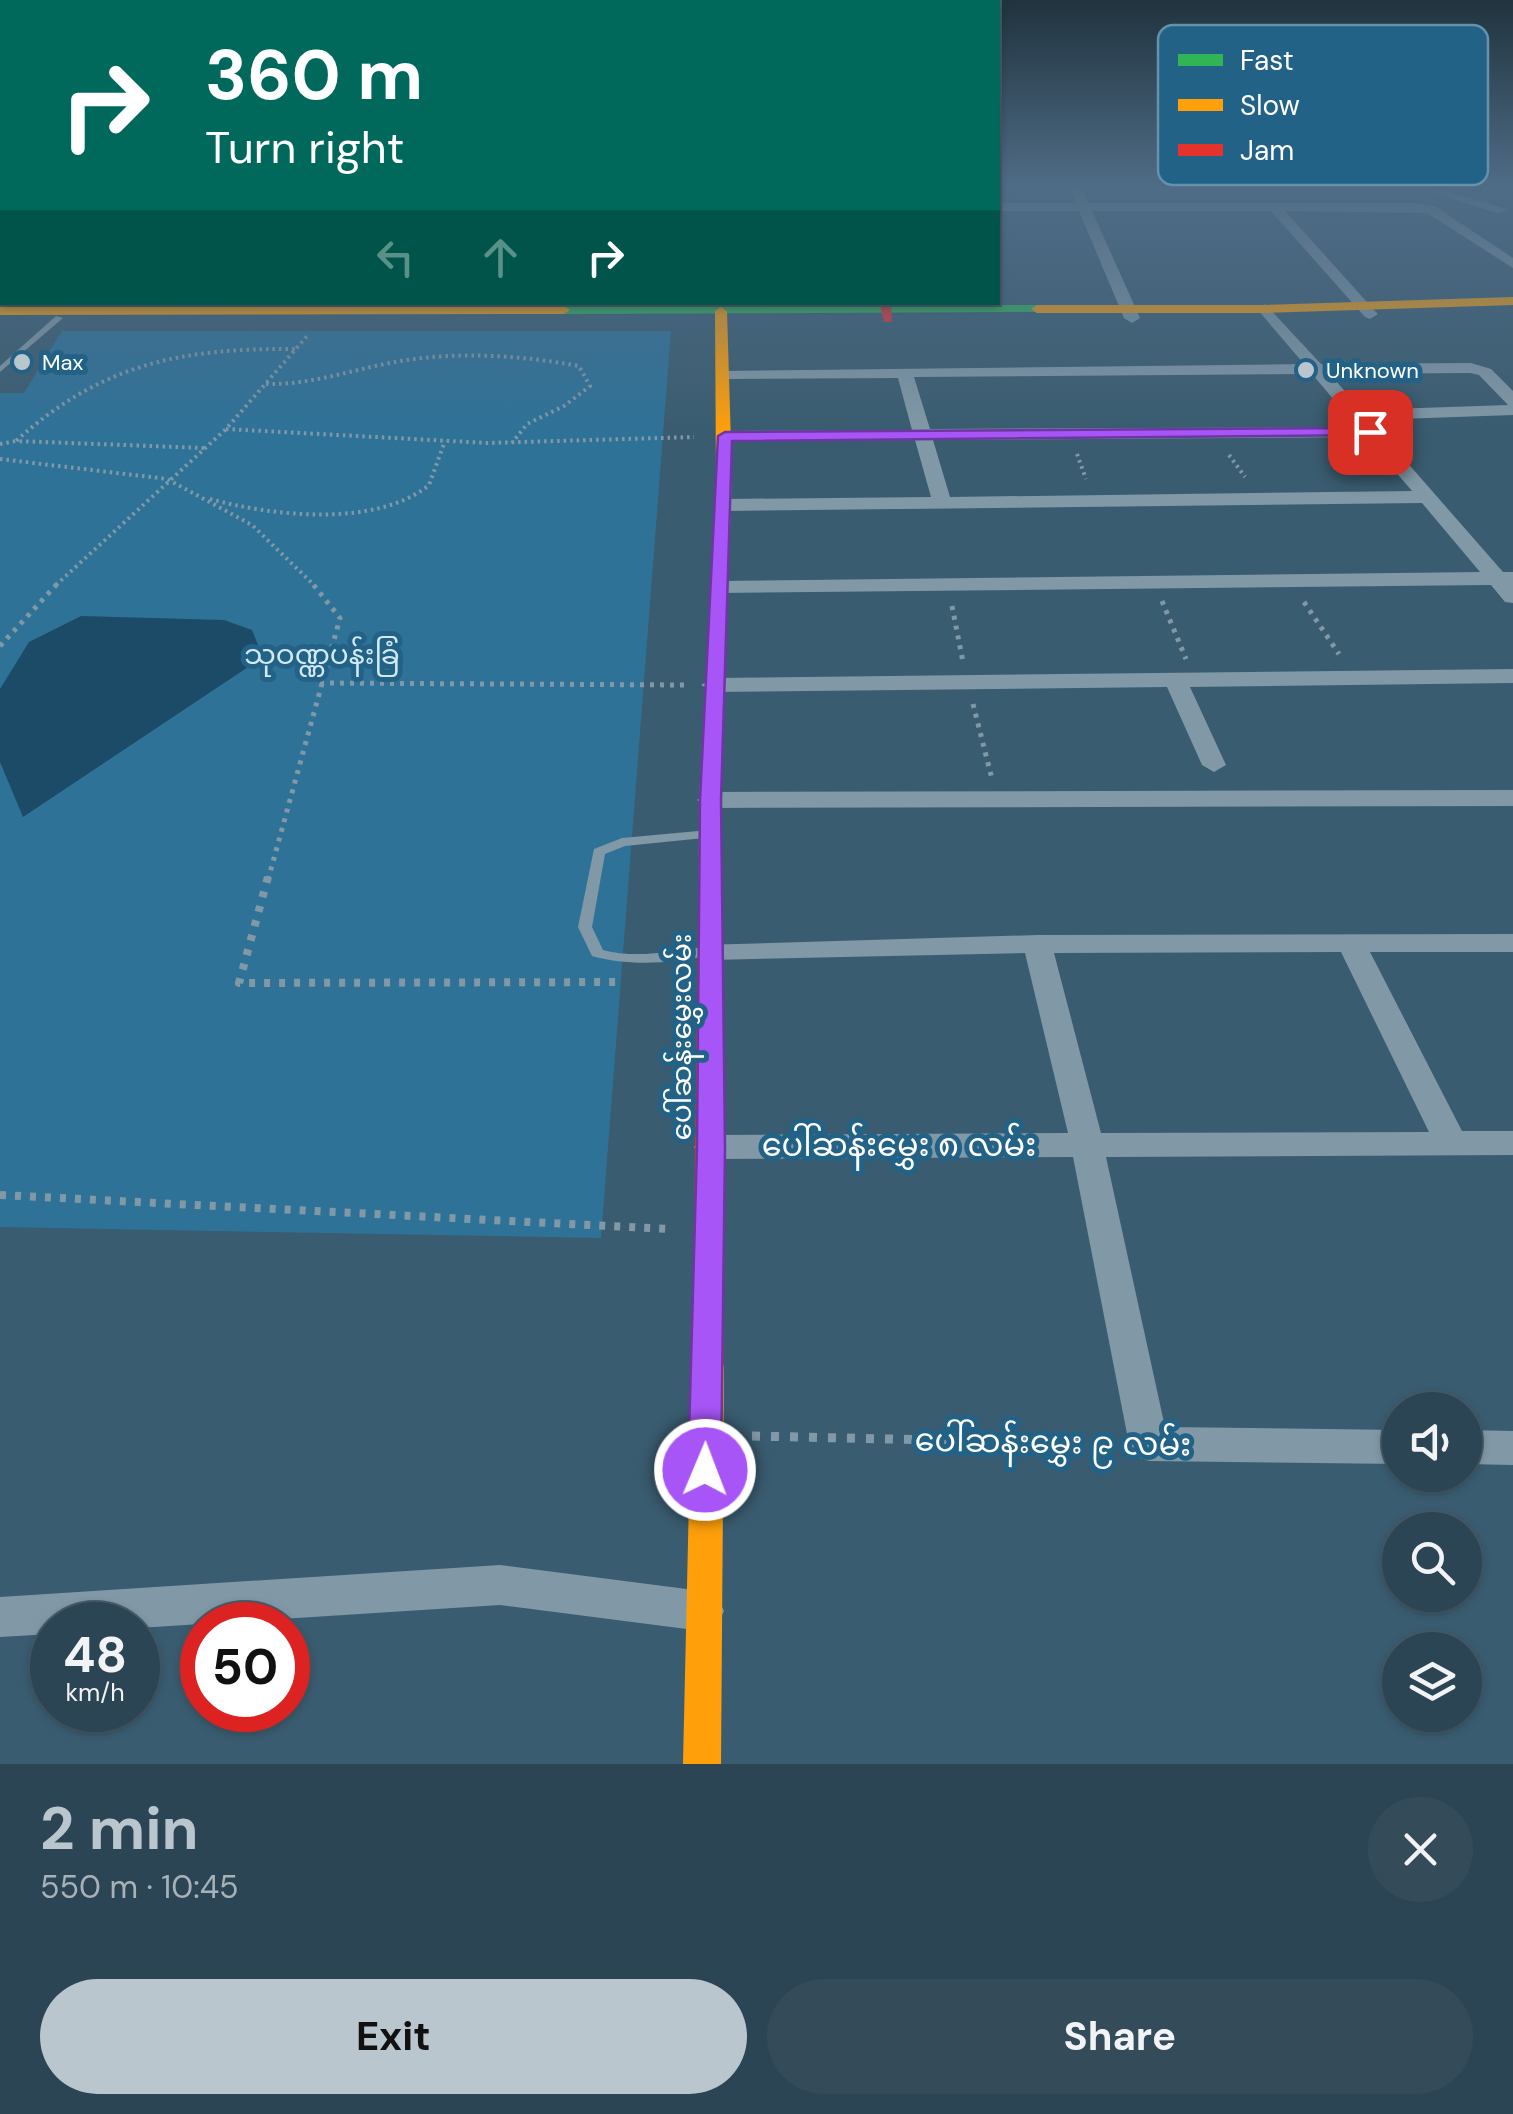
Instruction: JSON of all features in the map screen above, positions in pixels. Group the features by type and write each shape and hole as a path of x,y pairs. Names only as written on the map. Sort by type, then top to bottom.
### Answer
{"main road":[{"path":"0,314 58,318 323,319 886,311 1267,313 1513,305"},
{"path":"0,314 124,307 722,315"},
{"name":"ပေါ်ဆန်းမွှေးလမ်း","path":"702,1764 711,1147 710,800 724,505 722,315"}],"street":[{"path":"1109,267 1130,314"},
{"path":"1333,267 1367,311"},
{"path":"1267,313 1426,497 1504,578 1513,597"},
{"path":"725,374 1479,369 1513,401"},
{"path":"906,374 942,502"},
{"path":"1355,414 1513,410"},
{"path":"725,436 1370,432"},
{"path":"724,505 1426,497"},
{"path":"720,586 1504,578"},
{"path":"713,685 1513,676"},
{"path":"1185,679 1214,765"},
{"path":"710,800 1513,798"},
{"path":"711,951 1037,944 1513,943"},
{"path":"1037,944 1087,1144 1149,1444"},
{"path":"1351,944 1450,1142"},
{"name":"ပေါ်ဆန်းမွှေး ၈ လမ်း","path":"711,1147 1513,1143"},
{"name":"ပေါ်ဆန်းမွှေး ၉ လမ်း","path":"1149,1444 1382,1446"},
{"path":"1482,1447 1513,1448"},
{"path":"0,1618 362,1591 500,1585 702,1611"}],"lane":[{"path":"0,370 58,318"},
{"path":"710,834 622,842 598,852 584,927 598,953 608,956 636,959 711,951"}],"path":[{"path":"0,646 68,572 226,429 323,319"},
{"path":"16,442 50,407 83,386 147,362 228,349 296,349"},
{"path":"266,384 298,383 400,361 522,358 579,366 590,386 527,425 512,442"},
{"path":"226,429 512,442 725,436"},
{"path":"199,496 257,511 307,514 376,508 429,485 445,441"},
{"path":"0,444 204,448"},
{"path":"0,459 167,480 252,524 304,573 340,618 239,983 632,982"},
{"path":"1290,580 1354,678"},
{"path":"1153,582 1185,679"},
{"path":"947,584 997,799"},
{"path":"320,684 713,685"},
{"path":"0,1195 709,1231"},
{"name":"ပေါ်ဆန်းမွှေး ၉ လမ်း","path":"705,1436 1149,1444"}],"green space":[{"name":"သုဝဏ္ဏပန်းခြံ","path":"62,331 671,331 601,1238 0,1227 0,393 24,393"}],"shaded area":[{"path":"81,616 224,620 252,630 263,657 23,817 0,762 0,689 29,642"}],"traffic: fast":[{"path":"564,310 1037,309"},
{"path":"710,936 710,800 724,477"}],"traffic: slow":[{"path":"1037,309 1265,309 1513,301"},
{"path":"0,311 564,310"},
{"path":"721,311 724,477"},
{"path":"702,1764 708,1365"}],"traffic: jam":[{"path":"886,305 888,319"},
{"path":"708,1365 710,936"}],"place":[{"name":"Max","path":"22,362"},
{"name":"Unknown","path":"1306,370"}],"route":[{"path":"705,1470 711,1147 710,800 725,436 1370,432"}]}
